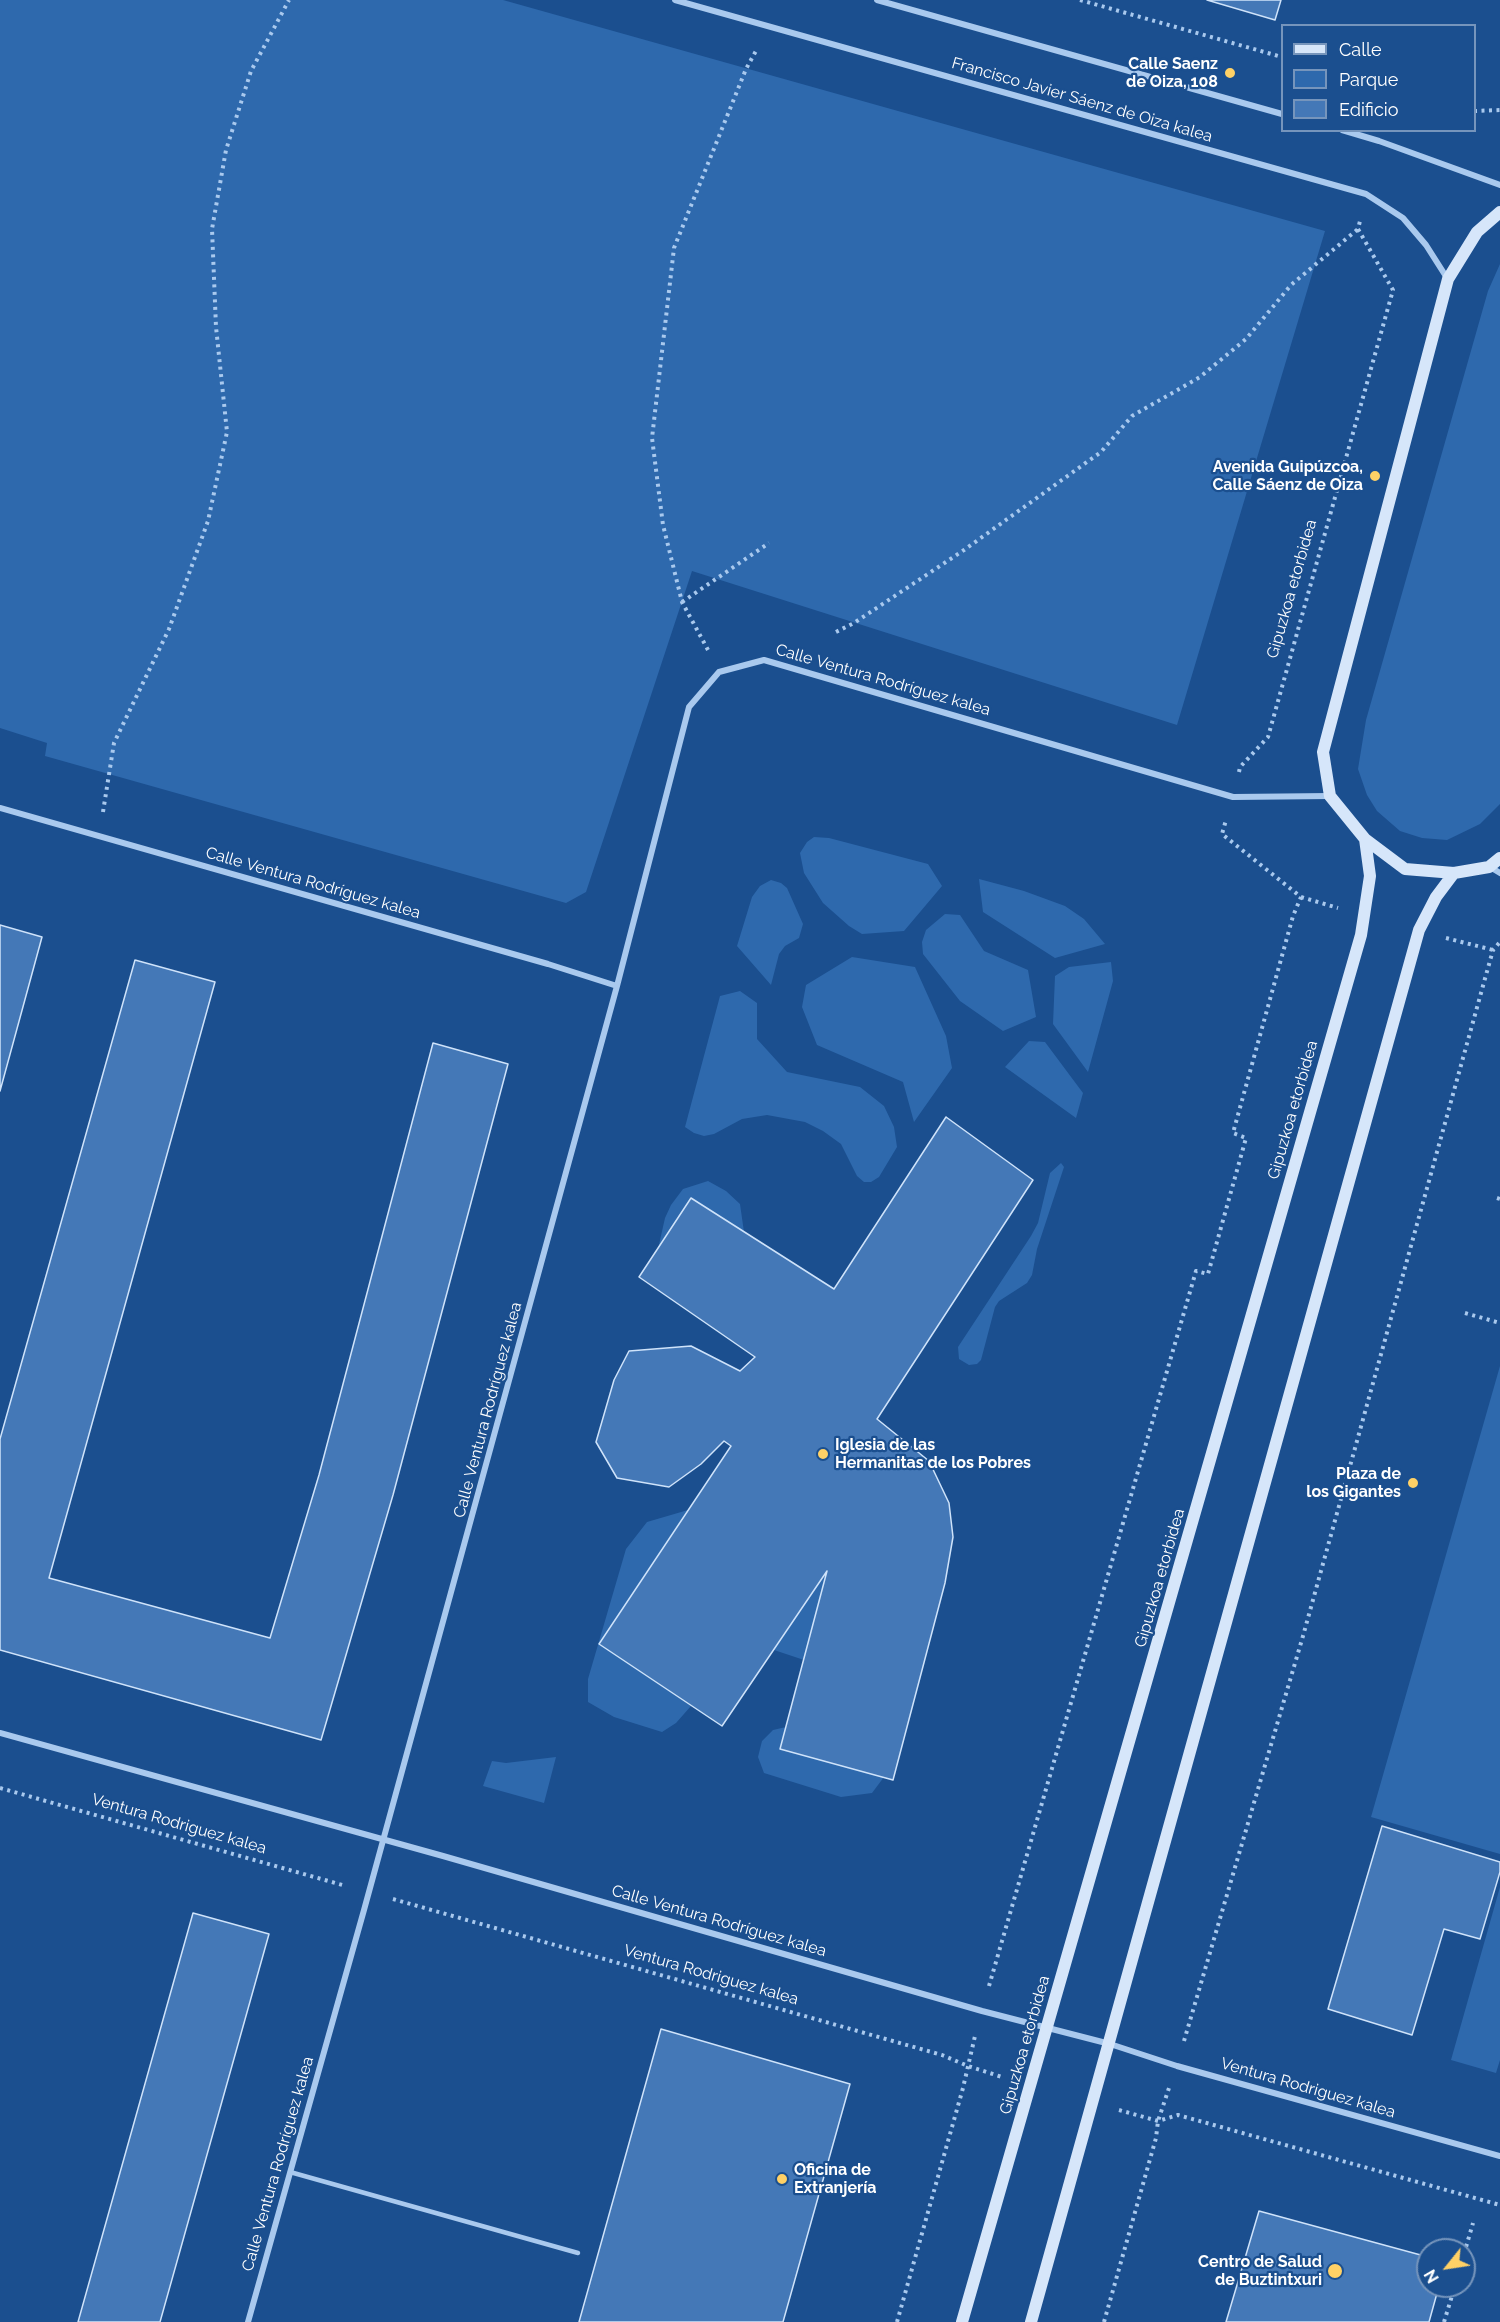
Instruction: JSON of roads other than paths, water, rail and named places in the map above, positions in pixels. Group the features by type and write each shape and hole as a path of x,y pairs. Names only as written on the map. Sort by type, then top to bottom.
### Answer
{"main road":[{"path":"1500,212 1477,232 1448,279 1323,752 1330,796 1365,839 1405,869 1454,873 1495,870 1500,858"},
{"name":"Gipuzkoa etorbidea","path":"962,2322 1361,935 1370,876 1365,839"},
{"path":"1031,2322 1419,930 1436,897 1454,873"}],"street":[{"name":"Francisco Javier Sáenz de Oiza kalea","path":"675,0 1366,194 1403,218 1426,245 1448,279"},
{"path":"878,0 1281,114"},
{"path":"1349,132 1500,185"},
{"name":"Calle Ventura Rodríguez kalea","path":"248,2322 383,1840 617,986 689,707 719,672 764,660 1233,797 1330,796"},
{"name":"Calle Ventura Rodríguez kalea","path":"0,808 548,964 617,986"},
{"name":"Calle Ventura Rodríguez kalea","path":"0,1733 1047,2030 1110,2044"},
{"name":"Ventura Rodriguez kalea","path":"1110,2044 1177,2066 1500,2156"}],"lane":[{"path":"290,2172 578,2253"}],"place":[{"name":"Calle Saenz de Oiza, 108","path":"1230,73"},
{"name":"Avenida Guipúzcoa, Calle Sáenz de Oiza","path":"1375,476"},
{"name":"Iglesia de las Hermanitas de los Pobres","path":"823,1454"},
{"name":"Plaza de los Gigantes","path":"1413,1483"},
{"name":"Oficina de Extranjería","path":"782,2179"},
{"name":"Centro de Salud de Buztintxuri","path":"1335,2271"}]}
